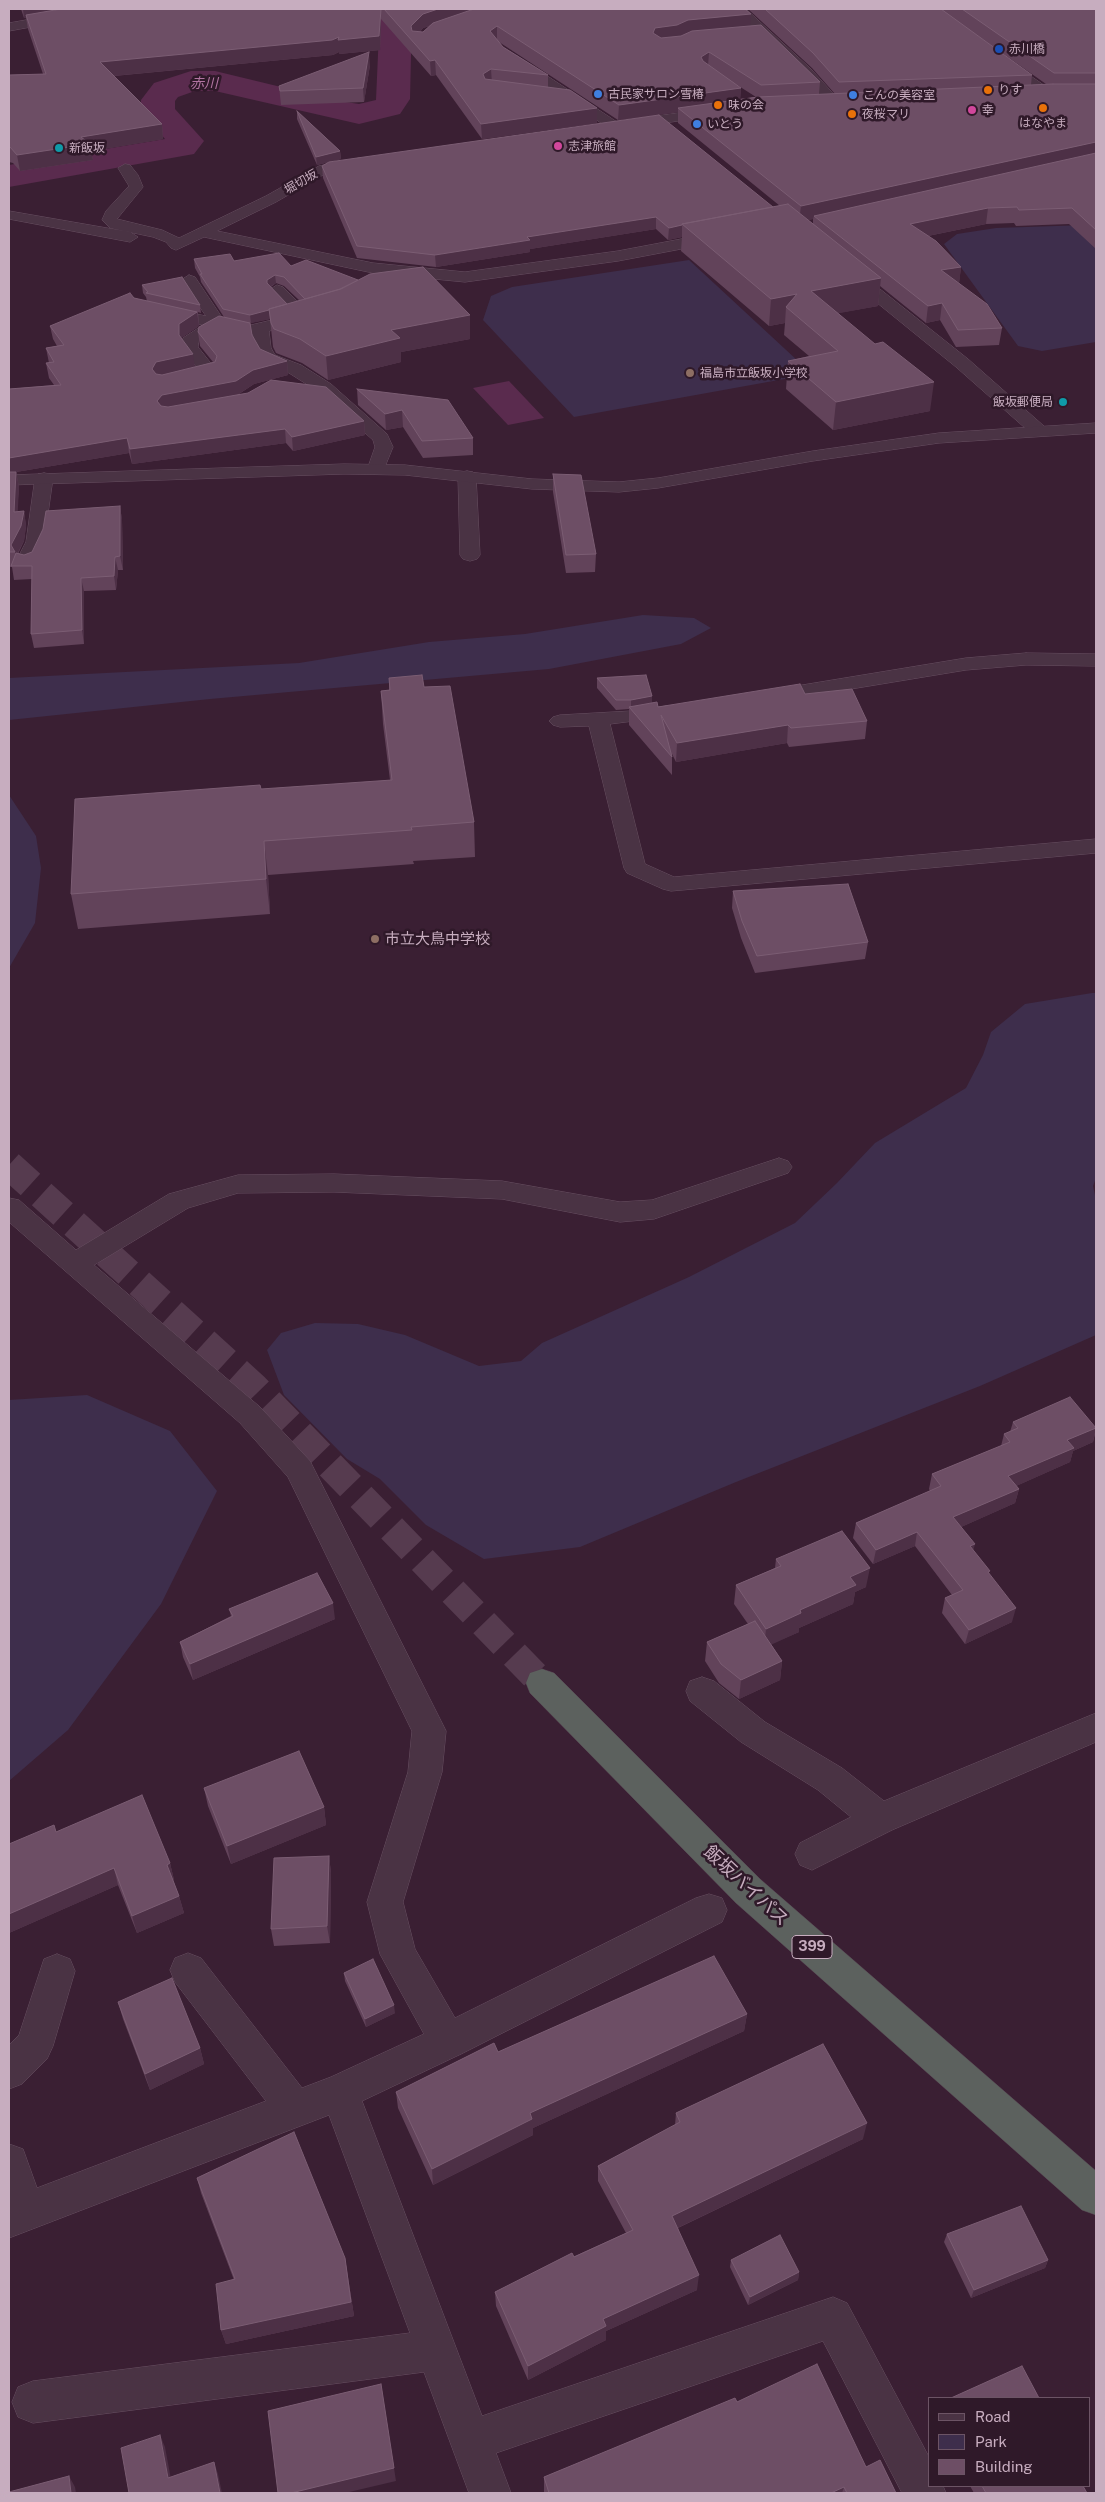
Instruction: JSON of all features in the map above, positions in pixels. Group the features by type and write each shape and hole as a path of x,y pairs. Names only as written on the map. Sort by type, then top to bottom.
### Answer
{"highway":[{"name":"飯坂バイパス","path":"542,1683 748,1891 1096,2196"}],"street":[{"path":"9,27 107,9"},
{"path":"738,9 838,102 814,103"},
{"path":"18,12 52,20"},
{"path":"745,35 764,33"},
{"path":"985,48 1048,94"},
{"path":"502,51 615,126"},
{"path":"1029,95 1096,93"},
{"path":"545,96 577,100"},
{"path":"596,129 730,110"},
{"path":"661,120 677,131"},
{"name":"堀切坂","path":"176,245 250,209 324,169 369,160"},
{"path":"125,168 133,178 136,187 111,214 109,220 115,225 157,233 172,239 176,245"},
{"path":"9,215 176,245"},
{"path":"202,232 284,251 373,268 465,277"},
{"path":"406,287 618,256 731,235"},
{"path":"840,266 962,363 1039,431"},
{"path":"190,280 213,314 216,324"},
{"path":"142,307 251,330 312,315 277,290"},
{"path":"164,382 209,371 190,348 191,338 216,324"},
{"path":"260,328 263,348 269,358 307,377 324,388 381,438 384,447 376,470"},
{"path":"289,382 307,377"},
{"path":"9,480 269,471 376,470 467,476 532,484 619,487 684,479 813,456 930,439 1096,428"},
{"path":"467,476 470,555"},
{"path":"26,561 36,542 44,478"},
{"path":"745,700 966,664 1026,659 1096,660"},
{"path":"560,721 631,718 688,709"},
{"path":"598,719 635,868 671,884 1096,846"},
{"path":"76,1263 179,1201 238,1184 334,1182 502,1190 620,1212 654,1209 779,1167"},
{"path":"9,1207 250,1415 299,1469 429,1731 425,1772 386,1902 398,1954 448,2042"},
{"path":"702,1691 753,1732 830,1779 880,1818"},
{"path":"812,1854 880,1818 1096,1727"},
{"path":"9,2163 17,2215 340,2092 448,2042 709,1910"},
{"path":"188,1970 296,2109"},
{"path":"9,2071 34,2046 57,1971"},
{"path":"340,2092 490,2493"},
{"path":"471,2441 833,2316 925,2493"},
{"path":"33,2402 437,2350"}],"green space":[{"path":"1086,225 1096,229 1096,342 1042,351 1018,346 944,244 957,234 996,228"},
{"path":"689,260 812,374 574,417 483,320 491,296 512,287"},
{"path":"643,615 694,618 711,628 681,644 549,669 210,699 9,720 9,678 299,663 429,642 525,634"},
{"path":"9,795 36,836 41,868 35,923 9,968"},
{"path":"1096,993 1096,1178 1093,1186 1096,1200 1096,1335 980,1386 736,1482 580,1547 484,1559 426,1525 380,1479 347,1459 284,1395 267,1350 281,1333 315,1323 358,1324 405,1335 479,1366 521,1361 542,1343 689,1277 795,1223 875,1143 966,1088 983,1055 991,1032 1025,1004"},
{"path":"87,1395 170,1431 217,1491 161,1604 68,1730 9,1781 9,1400"}],"shaded area":[{"path":"509,381 544,418 508,425 473,388"}],"building":[{"path":"61,9 381,9 379,36 338,40 339,37 332,40 100,62 162,124 81,137 90,144 17,155 9,147 9,75 46,74 26,15"},
{"path":"384,9 438,9 423,14 411,26 412,31 423,32 433,23 474,9 745,9 751,14 688,20 677,25 655,28 653,33 661,38 681,36 692,31 761,25 820,82 761,85 709,52 701,57 703,61 741,88 619,105 497,26 490,31 503,47 548,75 491,69 483,74 485,79 570,90 597,108 481,124 435,60 430,61"},
{"path":"765,9 941,9 1032,75 839,82 813,53"},
{"path":"962,9 1096,9 1096,73 1054,73"},
{"path":"369,52 363,88 280,91 279,86"},
{"path":"1053,84 1096,84 1096,142 801,206 678,108 758,97"},
{"path":"297,111 340,151 316,157"},
{"path":"659,115 773,207 669,228 656,217 527,237 530,240 435,255 357,246 322,166 329,162"},
{"path":"1096,153 1096,230 1072,208 1019,210 1017,207 988,208 910,224 936,241 961,267 941,270 987,304 1002,328 958,330 942,303 928,306 814,216"},
{"path":"788,204 881,278 811,291 875,344 883,342 934,382 836,402 788,361 838,351 786,307 797,294 771,299 682,224"},
{"path":"279,253 291,266 306,260 358,280 340,289 305,299 284,277 275,275 267,280 267,283 287,304 250,315 223,309 200,274 202,274 194,259 230,254 234,261"},
{"path":"423,267 470,315 391,330 400,338 326,356 300,339 274,329 271,323 269,309 341,289 370,274"},
{"path":"182,277 200,305 146,293 148,292 142,285"},
{"path":"130,293 134,298 197,312 179,324 179,335 193,354 156,362 152,369 156,374 162,375 215,362 217,356 198,332 199,327 219,316 250,323 252,335 260,349 287,361 253,370 236,381 162,395 157,401 161,406 168,407 248,393 271,380 326,387 364,421 292,437 285,429 130,449 127,438 9,458 9,389 61,385 46,363 54,362 46,348 64,345 50,326"},
{"path":"357,389 448,400 473,438 422,441 402,410 385,414"},
{"path":"9,472 16,472 14,512 24,511 21,526 11,545 15,552 9,552"},
{"path":"553,474 581,475 596,554 566,555"},
{"path":"120,506 120,556 115,557 114,576 81,578 82,630 31,634 32,566 11,566 16,553 24,555 32,552 43,529 46,511"},
{"path":"422,675 424,687 450,686 474,822 411,827 412,830 264,841 266,879 71,894 75,799 260,785 261,789 392,780 381,691 390,690 389,678"},
{"path":"646,675 652,696 631,700 616,700 597,678"},
{"path":"800,684 805,694 852,689 867,721 791,728 788,725 677,743 661,715 672,757 629,707 657,702 658,707"},
{"path":"848,884 868,942 757,956 742,921 733,891"},
{"path":"1070,1397 1096,1428 1067,1440 1074,1448 1008,1476 1019,1489 953,1517 975,1544 970,1546 1016,1608 969,1630 945,1598 963,1590 917,1532 876,1550 856,1523 941,1486 932,1474 1010,1442 1004,1434 1018,1428 1013,1422"},
{"path":"842,1531 870,1568 850,1577 856,1585 800,1610 801,1613 766,1629 736,1585 781,1566 776,1559"},
{"path":"317,1573 333,1603 190,1664 180,1642 233,1616 229,1609"},
{"path":"755,1621 782,1661 741,1680 721,1664 707,1642"},
{"path":"299,1751 324,1807 227,1846 204,1788"},
{"path":"142,1795 170,1863 167,1865 179,1896 132,1916 114,1868 9,1914 9,1844 54,1825 56,1832"},
{"path":"329,1856 327,1926 271,1929 274,1858"},
{"path":"714,1956 747,2014 530,2113 532,2119 432,2169 396,2092 494,2043 498,2052"},
{"path":"373,1959 394,2005 365,2019 344,1973"},
{"path":"172,1978 200,2048 145,2074 118,2002"},
{"path":"823,2044 867,2123 672,2216 699,2275 603,2319 606,2326 528,2366 495,2292 572,2253 574,2257 633,2230 598,2166 680,2122 676,2113"},
{"path":"294,2132 345,2258 351,2302 221,2330 216,2284 235,2279 197,2178"},
{"path":"1021,2206 1048,2260 974,2290 947,2234"},
{"path":"780,2235 799,2272 750,2297 731,2260"},
{"path":"817,2364 866,2467 880,2460 896,2493 847,2493 844,2487 831,2493 549,2493 544,2477 735,2398 737,2402"},
{"path":"1022,2366 1038,2397 953,2397"},
{"path":"381,2384 394,2468 291,2493 278,2493 268,2411"},
{"path":"160,2435 168,2478 214,2462 220,2493 129,2493 121,2448"},
{"path":"69,2476 71,2493 9,2493 9,2492"},
{"path":"983,2487 1084,2487 1087,2493 986,2493"}],"waterway":[{"name":"赤川","path":"9,176 182,147 186,141 158,111 158,100 166,90 191,81 215,81 339,111 359,114 388,107 393,99 396,9"}],"tunnel":[{"path":"9,1165 255,1388 542,1683"}],"place":[{"name":"赤川橋","path":"999,49"},
{"name":"りす","path":"988,90"},
{"name":"古民家サロン雪椿","path":"598,94"},
{"name":"こんの美容室","path":"853,95"},
{"name":"味の会","path":"718,105"},
{"name":"はなやま","path":"1043,108"},
{"name":"幸","path":"972,110"},
{"name":"夜桜マリ","path":"852,114"},
{"name":"いとう","path":"697,124"},
{"name":"志津旅館","path":"558,146"},
{"name":"新飯坂","path":"59,148"},
{"name":"福島市立飯坂小学校","path":"690,373"},
{"name":"飯坂郵便局","path":"1063,402"},
{"name":"市立大鳥中学校","path":"375,939"}]}
